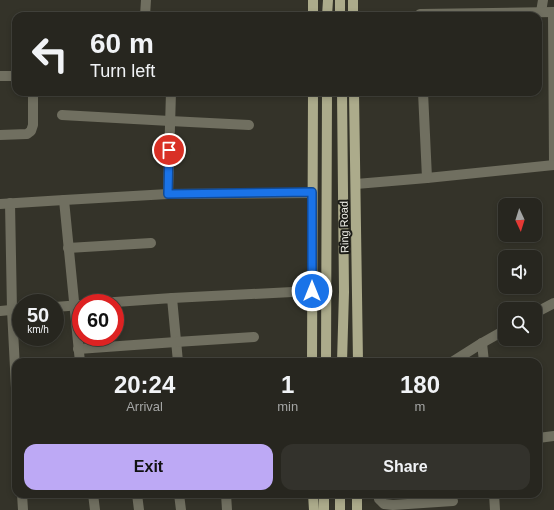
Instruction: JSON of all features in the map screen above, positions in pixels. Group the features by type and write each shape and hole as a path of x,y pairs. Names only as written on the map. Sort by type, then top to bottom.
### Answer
{"main road":[{"path":"313,0 313,12"},
{"path":"327,12 328,0"},
{"path":"340,0 340,12"},
{"path":"353,0 353,12"},
{"path":"312,358 313,96"},
{"name":"Ring Road","path":"326,358 327,96"},
{"name":"Ring Road","path":"342,96 344,292 342,358"},
{"name":"Ring Road","path":"354,96 358,358"},
{"path":"313,498 314,510"},
{"path":"324,498 324,510"},
{"path":"340,498 340,510"},
{"path":"357,498 357,510"}],"street":[{"path":"145,12 146,0"},
{"path":"356,184 554,164 553,12 541,12 543,0"},
{"path":"0,76 12,76"},
{"path":"0,134 27,134 32,131 33,96"},
{"path":"168,194 171,96"},
{"path":"423,96 427,178"},
{"path":"62,115 249,125"},
{"path":"14,294 5,203 168,194 312,192"},
{"path":"64,200 68,248 76,294"},
{"path":"68,248 151,243"},
{"path":"124,301 312,291"},
{"path":"172,298 178,358"},
{"path":"542,309 554,303"},
{"path":"0,311 12,310"},
{"path":"458,358 498,334"},
{"path":"79,358 78,349 254,337"},
{"path":"482,342 484,358"},
{"path":"16,346 16,358"},
{"path":"542,438 554,436"},
{"path":"22,498 23,510"},
{"path":"92,509 93,498"},
{"path":"138,498 139,510"},
{"path":"180,498 181,510"},
{"path":"226,498 227,510"},
{"path":"379,498 384,504 393,505 453,501"},
{"path":"494,498 495,510"}],"route":[{"path":"169,150 168,194 312,192 312,291"}]}
